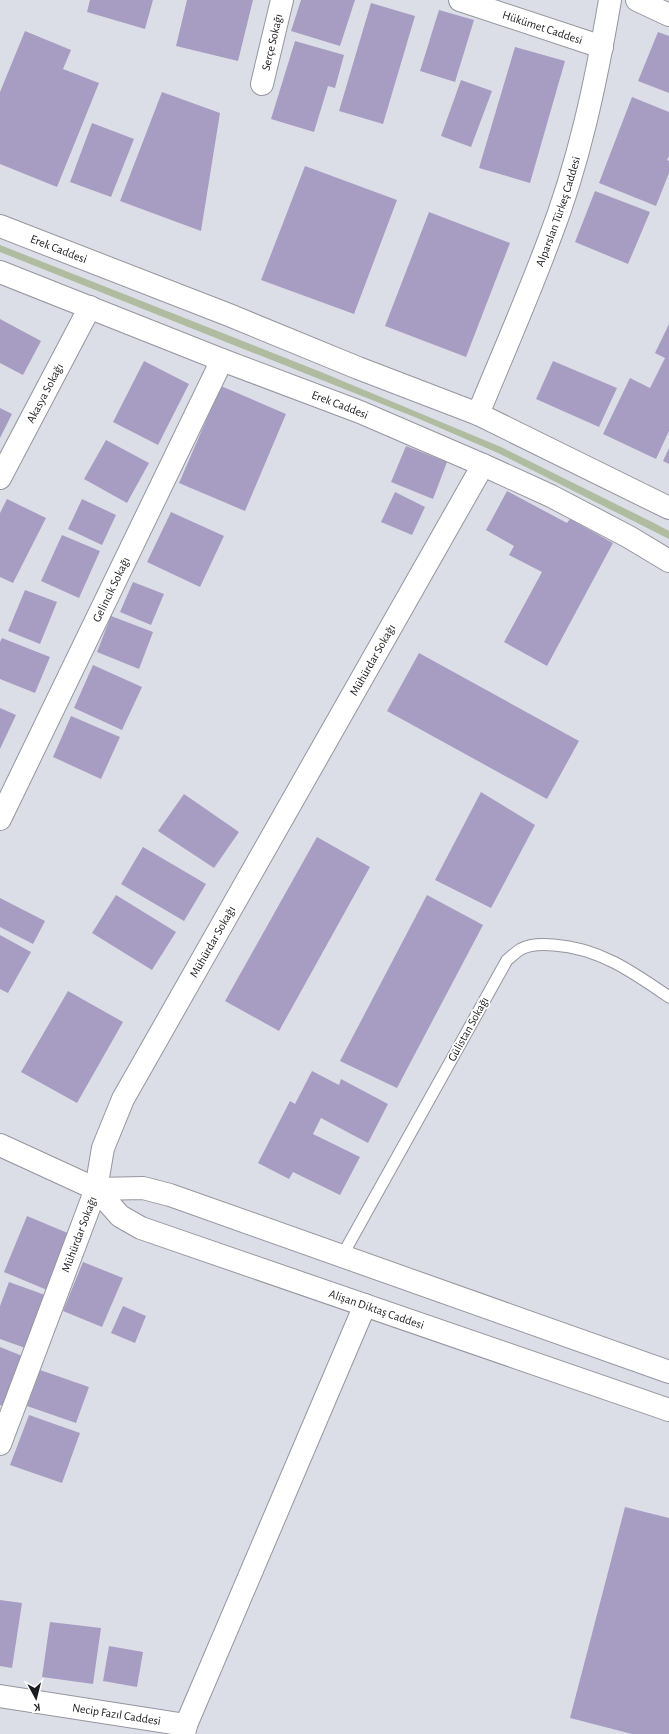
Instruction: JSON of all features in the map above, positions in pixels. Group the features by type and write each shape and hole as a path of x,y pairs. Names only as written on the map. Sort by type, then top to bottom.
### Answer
{"street":[{"name":"Serçe Sokağı","path":"262,84 282,0"},
{"name":"Hükümet Caddesi","path":"460,0 602,47"},
{"name":"Alparslan Türkeş Caddesi","path":"478,414 550,239 586,122 602,47 610,0"},
{"path":"637,0 669,15"},
{"name":"Erek Caddesi","path":"0,226 478,414 669,508"},
{"name":"Erek Caddesi","path":"0,272 222,360 360,412 483,464 551,496 629,537 669,561"},
{"name":"Akasya Sokağı","path":"0,478 90,307"},
{"name":"Gelincik Sokağı","path":"0,819 222,360"},
{"name":"Mühürdar Sokağı","path":"0,1444 96,1189 103,1148 111,1124 123,1099 483,464"},
{"name":"Alişan Diktaş Caddesi","path":"0,1145 96,1189 120,1216 141,1228 669,1410"},
{"name":"Alişan Diktaş Caddesi","path":"96,1189 144,1188 170,1194 669,1372"},
{"path":"185,1730 365,1306"},
{"name":"Necip Fazıl Caddesi","path":"0,1696 185,1730"}],"lane":[{"name":"Gülistan Sokağı","path":"342,1256 507,960 522,948 542,944 568,946 596,953 627,968 669,997"}],"green space":[{"path":"0,245 321,372 501,447 669,531 669,539 498,453 417,418 0,252"}],"building":[{"path":"90,0 153,0 145,29 87,12"},
{"path":"187,0 253,0 238,61 176,46"},
{"path":"301,0 355,0 340,46 291,31"},
{"path":"371,3 415,16 383,124 339,111"},
{"path":"439,10 474,20 455,82 420,71"},
{"path":"25,31 71,50 63,69 99,83 57,187 0,164 0,92"},
{"path":"658,32 669,36 669,93 638,81"},
{"path":"295,41 344,55 335,88 328,86 314,132 271,119"},
{"path":"515,47 565,61 530,183 479,168"},
{"path":"461,80 492,91 471,147 441,136"},
{"path":"162,92 220,113 201,231 120,201"},
{"path":"632,97 669,112 669,156 667,160 669,161 669,173 656,206 599,183"},
{"path":"92,123 134,139 111,197 70,182"},
{"path":"305,166 397,200 354,314 261,280"},
{"path":"595,191 650,212 628,264 575,242"},
{"path":"429,212 510,243 466,357 385,326"},
{"path":"0,319 41,341 23,375 0,363"},
{"path":"669,324 669,431 656,459 603,434 630,378 650,388 665,358 655,353"},
{"path":"144,361 189,384 158,445 113,422"},
{"path":"553,361 617,388 599,427 536,399"},
{"path":"221,386 286,414 245,511 179,483"},
{"path":"0,408 12,414 0,438"},
{"path":"106,440 149,463 127,503 84,479"},
{"path":"406,446 447,462 433,499 391,482"},
{"path":"669,448 669,464 663,461"},
{"path":"507,491 567,523 570,519 613,543 547,666 504,642 542,572 509,555 514,546 486,530"},
{"path":"395,492 425,507 412,535 381,522"},
{"path":"7,499 46,518 13,583 0,577 0,513"},
{"path":"82,499 116,515 102,545 68,529"},
{"path":"171,512 224,536 200,587 147,562"},
{"path":"62,535 100,551 79,598 41,581"},
{"path":"133,582 164,594 151,625 120,612"},
{"path":"25,590 57,602 40,644 8,631"},
{"path":"111,616 153,632 139,669 97,652"},
{"path":"2,638 50,657 35,693 0,679 0,642"},
{"path":"419,653 579,741 547,799 387,711"},
{"path":"93,665 142,687 122,730 74,708"},
{"path":"0,708 16,715 0,749"},
{"path":"71,716 120,737 101,779 53,757"},
{"path":"481,792 535,825 491,908 435,880"},
{"path":"184,794 239,832 214,868 158,831"},
{"path":"317,837 370,867 279,1031 225,1001"},
{"path":"143,847 206,884 184,921 121,884"},
{"path":"116,895 176,932 152,970 92,933"},
{"path":"427,895 483,925 397,1088 340,1061"},
{"path":"0,898 45,921 33,944 0,927"},
{"path":"0,935 31,952 8,993 0,989"},
{"path":"68,991 123,1022 77,1103 21,1072"},
{"path":"312,1071 339,1085 341,1079 388,1104 368,1143 321,1118 313,1134 360,1157 340,1195 293,1172 289,1179 258,1163 290,1101 295,1104"},
{"path":"27,1216 70,1234 47,1290 4,1272"},
{"path":"83,1262 123,1278 102,1327 63,1311"},
{"path":"9,1282 48,1296 28,1349 0,1339 0,1306"},
{"path":"123,1306 146,1316 135,1343 111,1333"},
{"path":"0,1347 25,1357 6,1407 0,1405"},
{"path":"40,1370 89,1387 76,1423 27,1406"},
{"path":"29,1415 80,1433 62,1483 10,1465"},
{"path":"625,1507 669,1518 669,1734 632,1734 570,1718"},
{"path":"0,1600 22,1603 12,1668 0,1666"},
{"path":"50,1622 101,1628 93,1684 42,1677"},
{"path":"109,1646 143,1652 137,1687 103,1681"}]}
